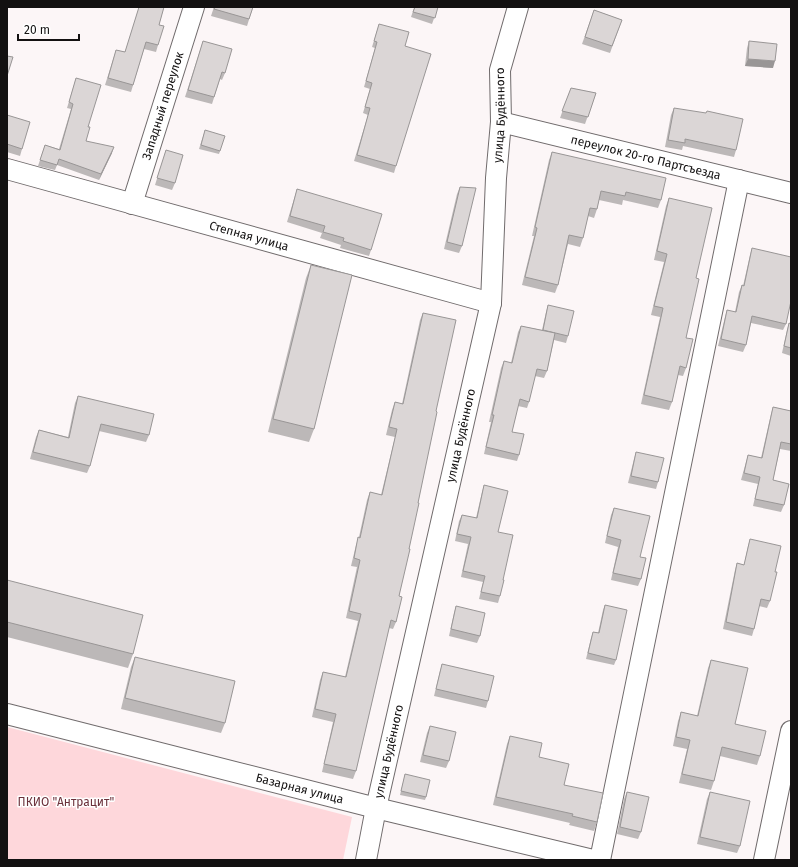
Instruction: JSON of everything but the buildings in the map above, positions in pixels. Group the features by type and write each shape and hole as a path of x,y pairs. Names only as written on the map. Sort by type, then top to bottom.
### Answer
{"street":[{"name":"Западный переулок","path":"132,204 194,7"},
{"name":"улица Будённого","path":"366,860 376,808 490,303 496,178 501,122 500,70 518,7"},
{"name":"переулок 20-го Партсъезда","path":"501,122 791,193"},
{"name":"Степная улица","path":"7,169 490,303"},
{"path":"600,860 738,180"},
{"name":"Базарная улица","path":"7,714 376,808 593,860"},
{"path":"764,860 791,731"}],"green space":[{"name":"ПКИО \"Антрацит\"","path":"7,727 352,817 343,860 7,860"}]}
